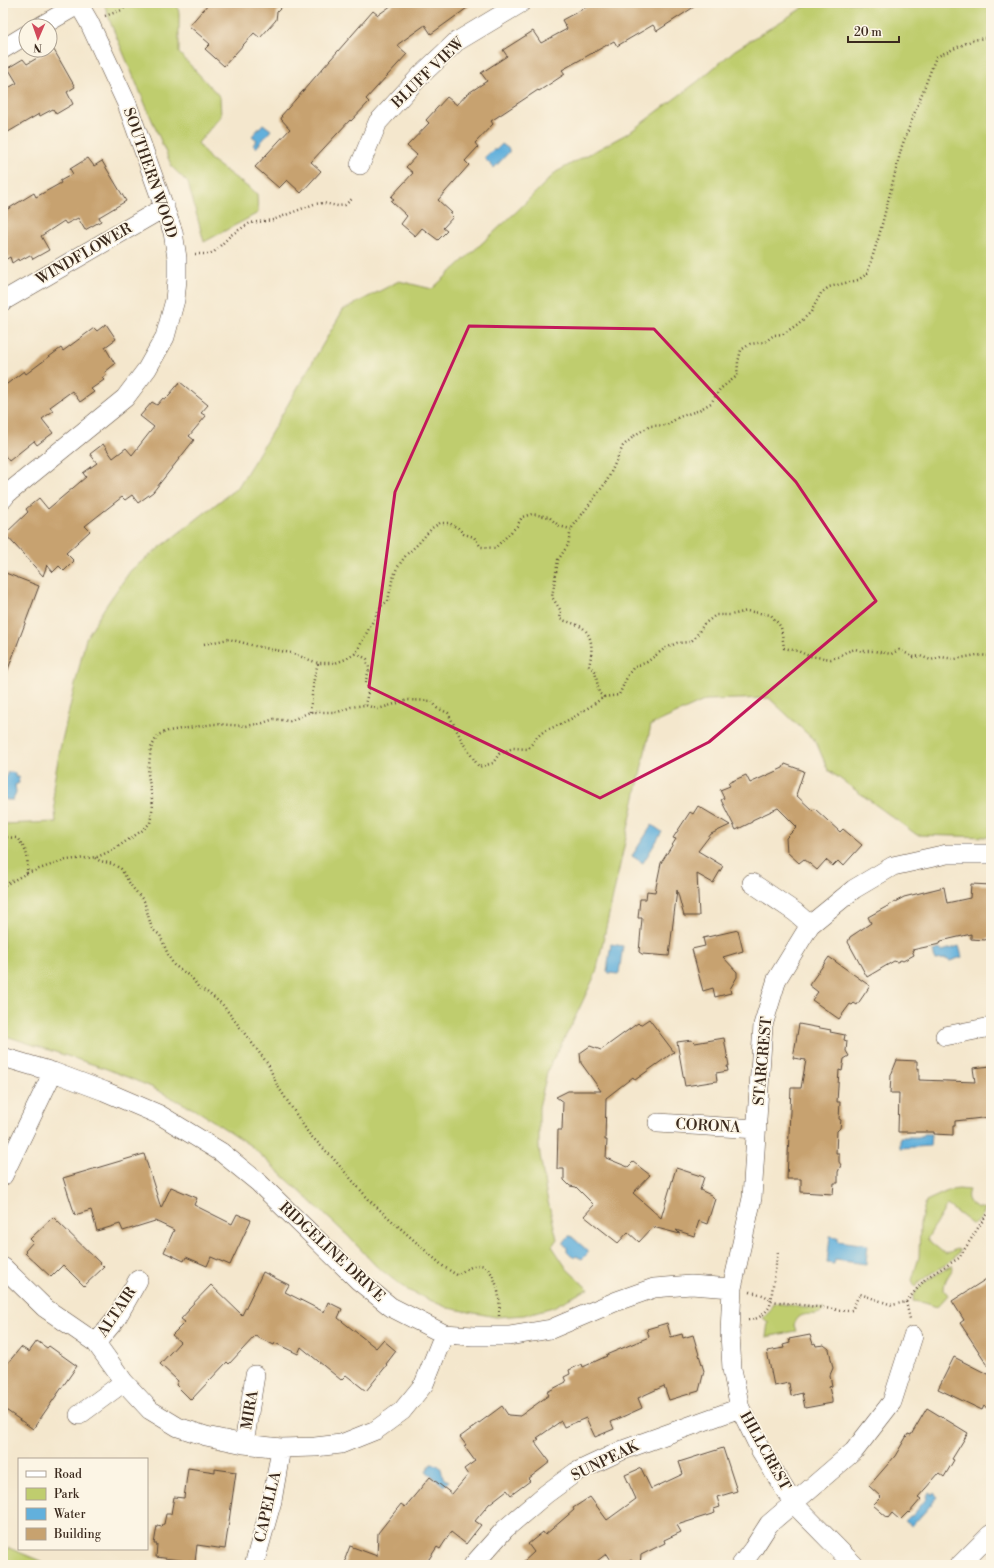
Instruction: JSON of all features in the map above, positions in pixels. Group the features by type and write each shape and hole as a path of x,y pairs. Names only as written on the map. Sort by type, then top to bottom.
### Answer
{"street":[{"name":"SOUTHERN WOOD","path":"3,499 7,494 125,398 147,369 165,337 176,300 177,258 173,232 165,207 127,104 79,3"},
{"path":"54,18 79,3"},
{"name":"BLUFF VIEW","path":"360,165 378,122 421,75 456,42 521,3"},
{"path":"3,49 18,40"},
{"name":"WINDFLOWER","path":"3,301 165,207"},
{"name":"STARCREST","path":"732,1288 752,1198 763,1025 776,979 810,925 854,889 893,866 947,854 991,854"},
{"path":"752,883 795,912 810,925"},
{"path":"945,1036 991,1027"},
{"name":"RIDGELINE DRIVE","path":"3,1057 53,1072 104,1090 160,1115 221,1152 258,1183 359,1281 390,1307 444,1334 509,1336 551,1329 617,1301 654,1288 692,1285 732,1288"},
{"path":"3,1176 53,1072"},
{"name":"CORONA","path":"658,1123 757,1129"},
{"path":"3,1267 45,1308 96,1343 124,1382 150,1410 178,1427 206,1436 244,1444 280,1448 315,1447 341,1444 376,1430 402,1411 424,1384 444,1334"},
{"name":"ALTAIR","path":"96,1343 116,1319 138,1280"},
{"name":"HILLCREST","path":"732,1288 730,1333 732,1369 740,1408 761,1451 793,1503 854,1565"},
{"path":"741,1565 769,1524 854,1451 892,1402 913,1336"},
{"name":"MIRA","path":"244,1444 255,1375"},
{"path":"79,1415 124,1382"},
{"name":"SUNPEAK","path":"473,1565 505,1529 546,1494 576,1472 623,1450 740,1408"},
{"name":"CAPELLA","path":"254,1565 272,1501 280,1448"},
{"path":"960,1565 991,1534"}],"path":[{"path":"89,22 122,10 129,3"},
{"path":"604,697 599,693 595,671 589,666 592,654 589,635 583,628 560,619 561,612 552,597 558,560 568,545 571,529 607,481 623,446 635,435 650,426 667,425 711,403 720,389 737,376 741,350 750,344 765,342 774,335 783,334 798,324 811,312 821,293 829,287 858,280 867,274 879,236 902,146 936,57 973,40 991,36"},
{"path":"192,254 209,254 214,252 231,235 250,223 273,220 314,204 323,203 338,206 345,205 353,198"},
{"path":"204,644 229,639 254,646 291,653 318,663 335,663 356,653 381,606 388,601 397,568 406,555 432,528 440,523 449,524 458,528 464,534 474,537 481,547 495,548 517,526 522,517 532,514 549,517 559,526 571,529"},
{"path":"3,886 27,873 66,860 94,857 113,850 144,830 150,823 153,805 148,774 151,748 158,735 168,731 214,724 242,727 263,723 274,719 290,721 310,712 338,712 351,707 365,705 378,709 408,700 432,701 437,708 448,712 463,743 480,767 493,763 499,754 513,748 528,749 537,737 544,731 562,724 604,697 619,695 632,668 647,662 664,649 677,643 690,642 695,638 704,624 716,616 731,615 747,611 771,615 781,627 784,648 798,651 809,656 831,659 856,649 891,654 899,650 914,657 920,656 931,660 941,657 955,659 977,655 991,656"},
{"path":"356,653 367,659 369,669 366,678 369,688 365,705"},
{"path":"310,712 314,679 318,663"},
{"path":"3,837 17,838 23,845 28,856 27,873"},
{"path":"94,857 113,864 121,869 132,887 144,901 152,929 160,935 174,965 192,978 199,988 207,992 222,1004 268,1064 277,1085 308,1134 331,1156 371,1202 444,1267 457,1275 473,1266 480,1265 488,1268 492,1275 499,1298 498,1320"},
{"path":"750,1292 762,1294 768,1297 771,1301 848,1312 852,1310 860,1294 892,1304 906,1302 926,1278 958,1258 985,1217 991,1212"},
{"path":"748,1320 757,1319 765,1314 770,1306 778,1251"}],"highlighted area":[{"path":"469,326 654,329 796,482 876,601 709,742 600,798 369,687 395,492"}],"green space":[{"path":"104,3 177,3 179,13 179,53 220,97 221,116 198,143 210,159 257,194 258,213 204,242 188,183 172,167 111,24"},
{"path":"817,3 991,3 991,837 917,835 828,770 816,742 769,698 706,700 651,725 596,973 572,1024 548,1069 539,1107 539,1148 546,1193 557,1239 552,1246 567,1269 588,1289 553,1307 524,1315 496,1317 448,1308 407,1290 376,1266 348,1236 251,1146 201,1113 149,1086 107,1069 3,1035 3,824 56,822 53,787 60,749 86,638 105,607 131,570 238,487 343,310 399,281 432,289 516,212 556,172 630,132 697,82 735,50 804,7"},
{"path":"950,1190 969,1190 968,1199 978,1209 985,1208 991,1201 991,1208 987,1212 984,1211 984,1215 973,1225 947,1205 927,1239 945,1254 957,1249 960,1251 945,1265 915,1286 912,1280 919,1257 920,1223 926,1201"},
{"path":"952,1265 953,1268 944,1287 944,1290 948,1295 937,1307 913,1301 914,1295 922,1285"},
{"path":"773,1303 824,1309 817,1314 804,1315 797,1319 794,1325 796,1331 766,1337 768,1322 763,1318 770,1311"},
{"path":"9,1548 50,1565 3,1565 3,1551"}],"water":[{"path":"263,124 271,130 256,148 253,145 257,140 252,136"},
{"path":"502,144 509,149 509,152 494,168 484,158"},
{"path":"8,772 15,773 15,777 18,777 19,783 15,785 16,792 13,800 4,799 3,782"},
{"path":"652,825 662,832 643,863 632,856"},
{"path":"611,944 623,946 618,974 609,973 607,971"},
{"path":"959,946 962,957 950,961 946,959 935,960 933,951 939,949 942,951"},
{"path":"923,1134 931,1134 930,1146 900,1148 900,1137 922,1137"},
{"path":"569,1236 571,1236 588,1251 582,1259 576,1256 574,1258 567,1251 564,1242"},
{"path":"830,1236 838,1237 838,1241 868,1245 866,1264 835,1260 834,1264 827,1263"},
{"path":"431,1464 440,1467 444,1479 449,1481 444,1486 426,1471"},
{"path":"929,1493 932,1495 934,1493 938,1497 912,1526 905,1521 912,1516 927,1498 926,1496"}],"building":[{"path":"209,3 286,3 277,12 276,20 260,38 254,33 224,66 205,49 210,44 189,26"},
{"path":"395,3 474,3 431,34 425,25 397,45 407,54 366,99 369,102 311,162 321,171 301,193 287,180 279,188 255,167 290,129 281,119 281,116 373,11 378,15"},
{"path":"594,3 700,3 657,31 653,25 617,46 614,41 562,70 565,74 491,121 493,124 475,143 478,147 465,161 469,165 438,200 452,213 450,214 453,217 443,228 447,231 438,240 422,228 415,236 401,224 407,216 391,201 394,199 391,197 413,173 406,167 417,155 407,146 429,123 426,120 447,97 457,105 467,94 487,81 481,73 507,56 503,50 533,31 541,43 567,29 562,20"},
{"path":"58,57 75,87 67,92 73,104 56,114 53,109 40,116 39,114 3,135 3,91 17,83 8,68 23,59 27,64 37,58"},
{"path":"88,158 94,166 102,161 126,201 99,217 101,221 85,230 78,218 66,224 64,221 41,236 49,250 33,259 30,255 19,261 18,259 12,263 10,257 3,261 3,212 34,193 36,197 61,183 60,181 73,174 70,169"},
{"path":"106,324 116,339 105,347 115,364 105,372 106,375 102,378 104,380 91,389 94,392 80,402 72,391 50,407 53,411 42,419 53,433 37,445 34,441 9,461 3,453 3,387 24,371 26,374 61,348 63,351 94,328 97,331"},
{"path":"180,382 208,405 201,413 206,416 189,436 194,440 153,492 138,503 132,495 125,500 122,497 85,526 90,531 66,553 74,561 64,571 59,566 53,572 47,565 43,576 5,534 28,512 26,509 39,498 48,509 86,477 83,473 97,463 90,454 103,444 113,458 126,448 132,455 154,427 140,416 152,402 157,405 163,398 165,399"},
{"path":"3,572 39,586 4,680 3,680"},
{"path":"785,764 804,771 796,795 812,810 815,809 840,832 843,829 862,845 843,866 838,861 833,866 826,860 817,870 804,859 799,863 787,852 786,838 797,827 778,808 752,820 752,822 736,830 721,800 724,798 720,790 730,786 728,783 746,775 750,783 783,768"},
{"path":"698,806 730,825 711,834 698,851 723,866 713,883 697,874 699,916 684,916 677,890 669,956 642,954 639,952 642,918 638,918 640,899 646,899 647,891 655,892 661,863 676,839 673,838 690,812 693,814"},
{"path":"971,884 991,885 991,937 985,940 971,939 971,934 941,941 940,944 912,950 914,955 903,961 894,961 867,977 848,942 850,937 871,923 868,917 904,897 944,887 947,903 970,898"},
{"path":"738,930 743,951 723,957 737,972 737,977 730,989 731,993 715,997 713,988 703,991 692,949 705,946 703,938"},
{"path":"829,957 870,986 857,1005 854,1003 852,1005 850,1004 839,1019 812,1000 818,992 809,985"},
{"path":"649,1019 674,1052 635,1080 633,1077 606,1098 606,1158 628,1167 633,1162 650,1175 633,1193 661,1218 676,1168 704,1177 700,1190 711,1195 715,1199 707,1224 699,1221 694,1236 676,1230 680,1234 653,1227 639,1242 628,1232 618,1243 584,1216 594,1205 576,1187 570,1186 564,1180 564,1169 557,1169 558,1130 562,1130 563,1102 556,1097 568,1091 601,1091 581,1063 580,1053 590,1046 601,1050 638,1023 640,1025"},
{"path":"799,1024 831,1030 830,1032 845,1035 844,1040 847,1041 846,1051 849,1056 844,1059 842,1071 839,1070 837,1102 840,1102 839,1119 841,1120 840,1128 837,1131 836,1153 839,1153 839,1162 841,1165 838,1172 838,1183 834,1183 833,1194 801,1192 801,1179 787,1179 791,1088 801,1088 806,1060 793,1058"},
{"path":"724,1038 729,1066 727,1066 728,1071 716,1073 717,1081 685,1086 677,1042 692,1040 695,1043"},
{"path":"897,1060 917,1061 917,1069 919,1068 919,1080 975,1082 973,1068 991,1066 991,1117 955,1121 955,1126 953,1126 953,1135 934,1134 934,1132 898,1132 899,1093 890,1093 891,1075"},
{"path":"144,1154 161,1208 171,1187 197,1198 194,1205 232,1224 237,1214 251,1220 230,1265 211,1257 207,1266 186,1257 184,1261 164,1252 174,1230 155,1221 123,1231 120,1224 97,1231 91,1210 75,1215 63,1178"},
{"path":"53,1217 104,1267 84,1286 63,1265 51,1277 25,1253 33,1242 30,1239"},
{"path":"263,1272 289,1285 285,1292 324,1312 328,1302 342,1309 338,1318 376,1348 383,1340 396,1351 366,1391 346,1375 341,1380 301,1347 298,1354 275,1343 274,1345 255,1336 229,1364 227,1362 191,1400 176,1385 178,1381 160,1364 180,1342 172,1335 185,1322 181,1319 189,1310 188,1309 211,1285 242,1315"},
{"path":"991,1276 991,1370 960,1323 964,1320 952,1301"},
{"path":"667,1323 671,1337 682,1334 683,1338 693,1335 704,1371 699,1391 669,1400 664,1386 638,1398 642,1408 611,1422 614,1429 595,1437 586,1418 564,1427 561,1421 537,1438 539,1439 535,1442 550,1462 528,1479 530,1481 511,1495 507,1490 489,1504 475,1521 481,1525 466,1544 451,1532 440,1549 437,1547 425,1565 345,1565 345,1559 350,1546 377,1556 378,1533 401,1504 405,1507 430,1477 452,1494 468,1475 464,1469 475,1461 464,1446 466,1445 460,1437 502,1406 508,1415 520,1416 549,1395 547,1392 566,1382 564,1377 570,1374 569,1370 582,1364 583,1367 607,1356 606,1355 649,1337 647,1329"},
{"path":"810,1335 813,1344 815,1343 816,1346 824,1345 829,1349 833,1368 830,1375 832,1386 829,1387 832,1403 805,1408 802,1393 791,1396 789,1383 774,1386 767,1351 784,1348 783,1345 790,1343 789,1339"},
{"path":"37,1341 47,1348 49,1346 77,1366 33,1429 3,1408 3,1369 21,1347 29,1352"},
{"path":"954,1357 991,1376 991,1410 984,1406 982,1410 938,1389"},
{"path":"927,1408 968,1433 952,1459 954,1460 944,1477 939,1473 918,1497 921,1499 909,1513 908,1512 900,1520 892,1513 888,1518 873,1505 881,1497 869,1486 895,1456 908,1434 911,1435"},
{"path":"723,1448 737,1491 717,1497 720,1507 714,1509 715,1513 677,1525 681,1532 664,1540 665,1543 641,1555 640,1565 637,1565 631,1560 624,1565 613,1565 606,1554 592,1565 520,1565 534,1552 528,1544 543,1532 545,1535 574,1510 573,1508 590,1497 607,1520 636,1499 625,1475 641,1468 651,1489 683,1474 679,1462"},
{"path":"188,1468 215,1472 215,1469 236,1472 225,1549 197,1545 195,1562 156,1557 157,1544 154,1544 157,1526 162,1527 166,1514 171,1514 174,1497 184,1498"}]}
